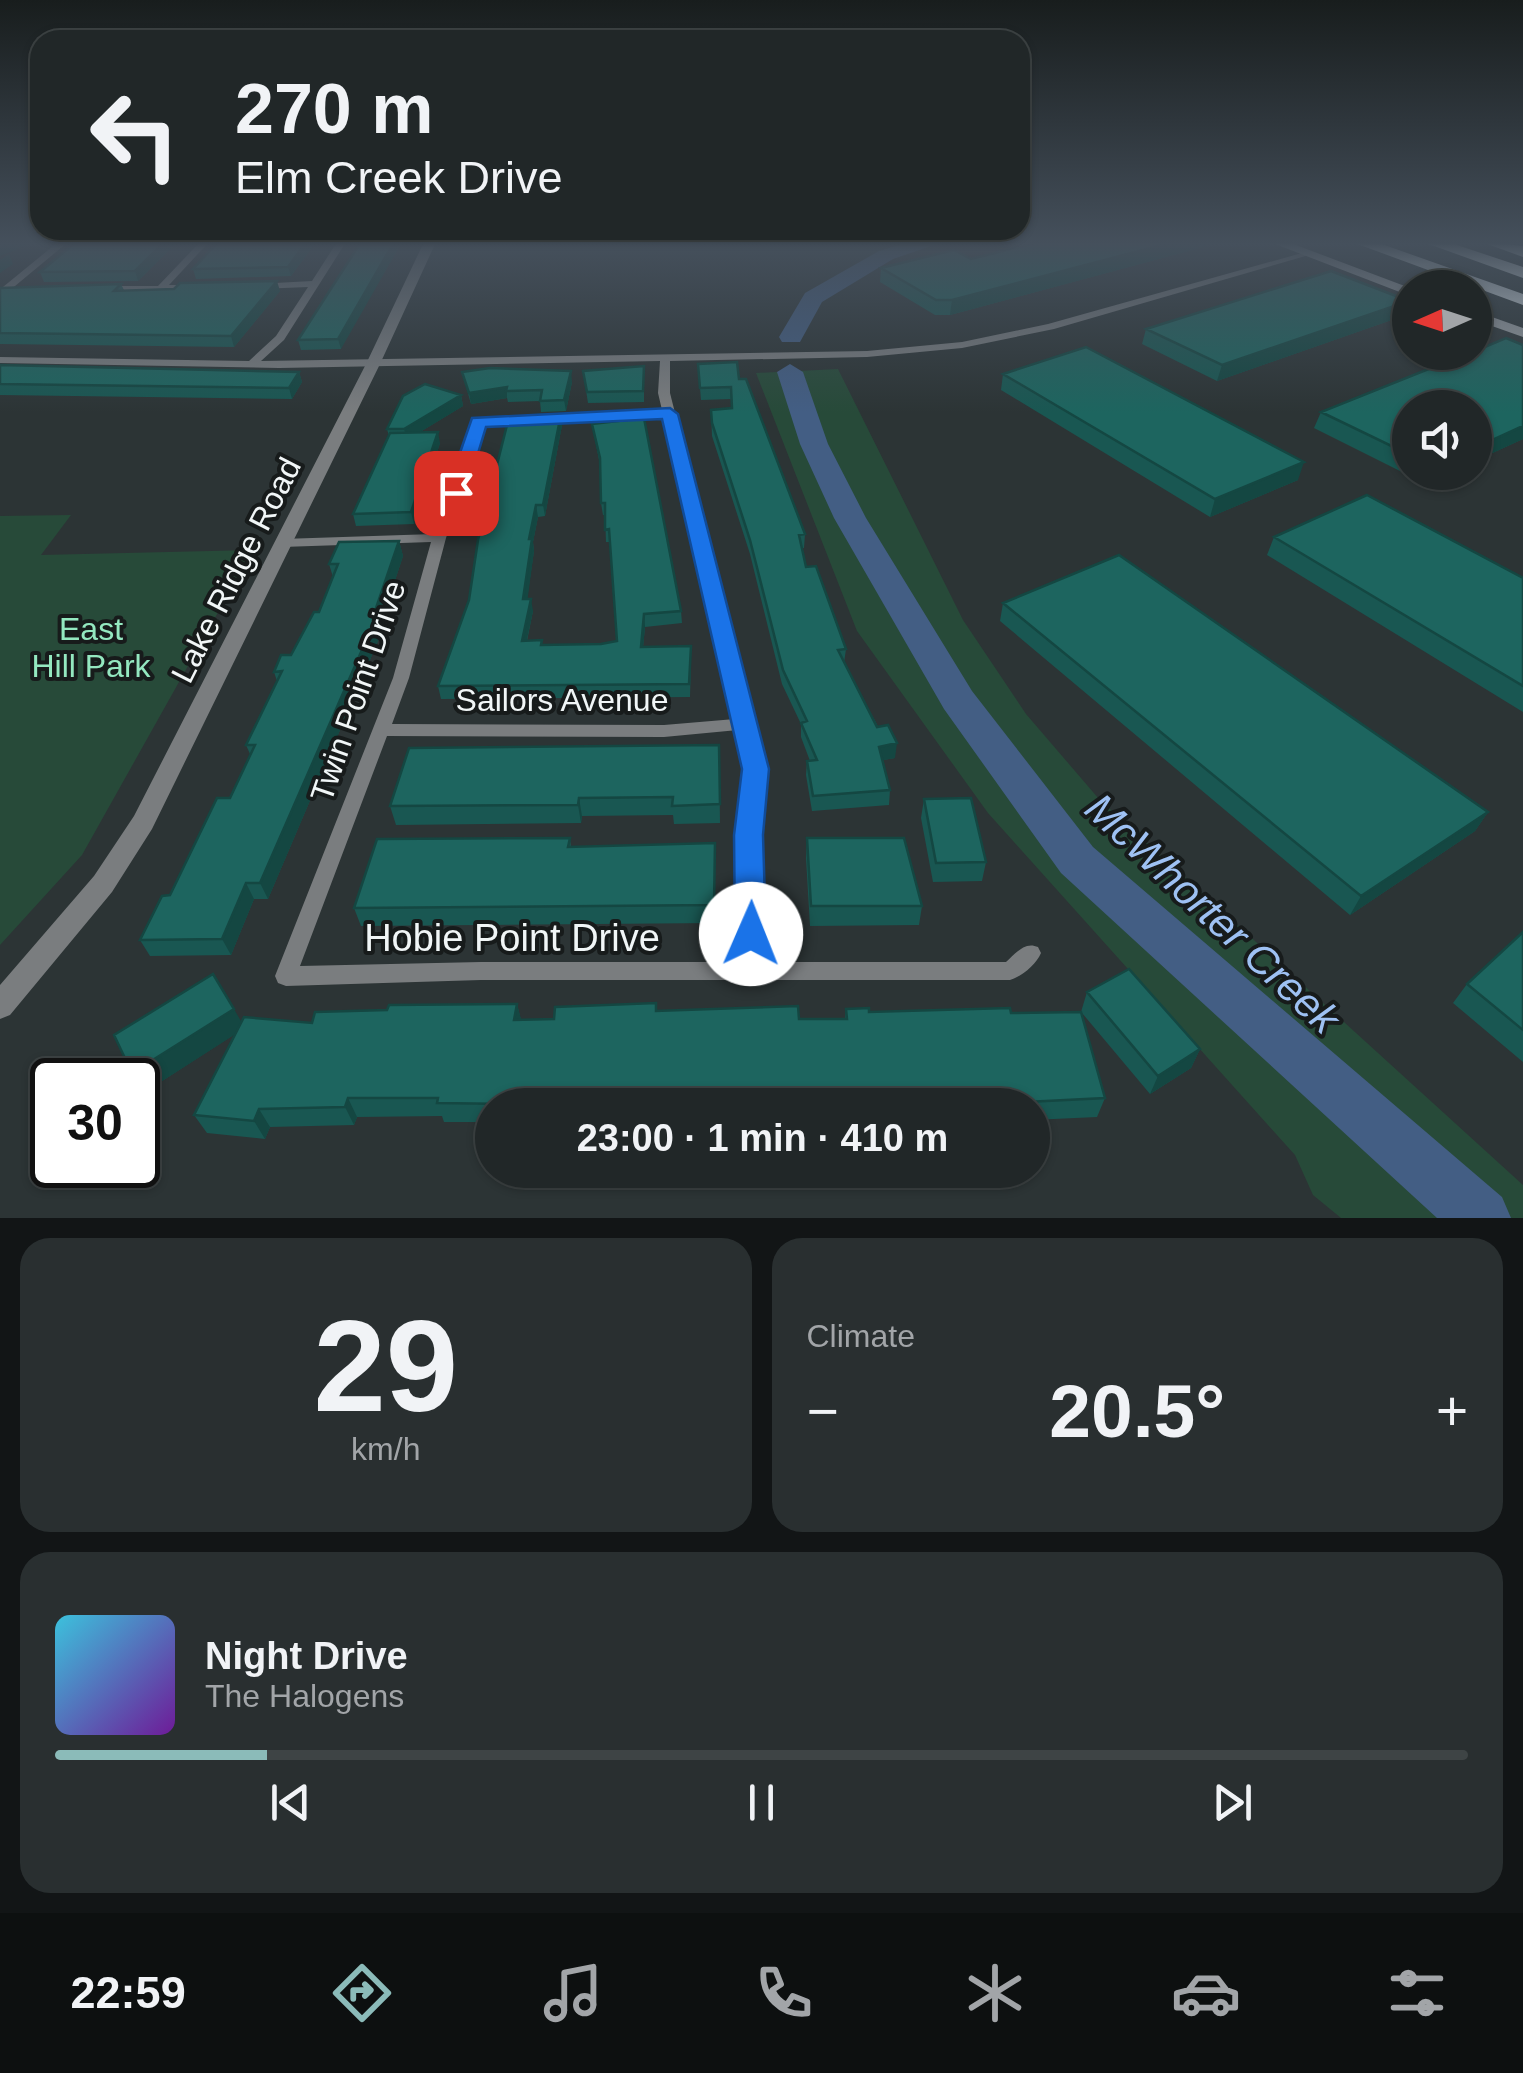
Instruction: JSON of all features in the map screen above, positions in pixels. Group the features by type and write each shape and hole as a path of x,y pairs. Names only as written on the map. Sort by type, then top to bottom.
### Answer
{"highway":[{"path":"1492,304 1523,316"}],"main road":[{"path":"1492,322 1523,333"}],"street":[{"path":"252,364 280,338 306,299"},
{"name":"Lake Ridge Road","path":"0,1006 103,884 143,822 404,299"},
{"path":"0,360 374,364 867,354 962,345 1050,327 1147,299"},
{"path":"665,357 664,393 756,769 749,835 750,972"},
{"name":"Twin Point Drive","path":"286,976 401,678 439,538 479,422 670,414"},
{"path":"282,542 439,538"},
{"name":"Sailors Avenue","path":"382,730 664,731 742,724"},
{"name":"Hobie Point Drive","path":"286,976 1010,971 1031,952"}],"green space":[{"path":"838,369 963,620 1026,714 1099,799 1523,1185 1523,1218 1341,1218 1313,1195 1295,1155 988,813 857,631 756,373"},
{"name":"East Hill Park","path":"71,515 41,555 253,550 82,855 0,945 0,516"}],"building":[{"path":"0,299 262,299 231,336 0,333"},
{"path":"324,299 361,299 338,339 298,340"},
{"path":"1242,299 1392,299 1392,307 1222,365 1146,329"},
{"path":"1506,338 1523,345 1523,426 1492,440 1492,390 1392,390 1392,446 1321,412 1426,370 1492,370 1492,344"},
{"path":"1086,347 1304,462 1215,499 1003,374"},
{"path":"737,362 739,379 746,379 805,534 799,535 806,567 816,566 846,649 838,650 877,727 888,725 897,743 879,747 890,790 813,796 807,761 817,760 801,723 807,721 783,670 750,540 712,423 711,410 732,408 731,387 700,388 698,364"},
{"path":"0,365 299,372 289,388 0,384"},
{"path":"644,366 643,391 587,392 583,371"},
{"path":"490,368 571,371 564,400 540,401 542,390 506,391 507,387 469,393 462,372"},
{"path":"425,384 461,395 404,429 387,429 403,396"},
{"path":"561,414 543,505 536,505 529,539 523,599 531,599 522,641 542,640 541,645 617,641 609,529 605,530 600,458 592,424 644,418 681,611 644,614 641,647 691,646 689,684 438,686 469,600 478,540 508,421 536,421 537,415"},
{"path":"438,432 411,512 353,514 390,433"},
{"path":"1367,495 1523,578 1523,686 1274,537"},
{"path":"399,541 375,611 379,611 260,883 246,883 222,939 140,940 162,896 170,895 217,798 230,798 255,745 246,745 282,671 274,672 281,655 291,655 314,612 319,612 338,564 329,564 339,542"},
{"path":"1119,555 1488,812 1361,896 1003,603"},
{"path":"719,745 720,804 672,806 673,797 579,798 578,805 390,806 409,748"},
{"path":"971,798 986,862 936,863 924,799"},
{"path":"570,838 568,847 715,843 714,905 354,908 377,839"},
{"path":"807,838 904,838 922,906 811,906"},
{"path":"1523,932 1523,1030 1467,984"},
{"path":"1129,969 1200,1049 1158,1076 1087,992"},
{"path":"213,974 234,1009 156,1058 125,1058 114,1035"},
{"path":"656,1003 656,1011 798,1006 799,1019 847,1019 846,1009 869,1008 869,1012 1010,1008 1011,1013 1081,1012 1105,1098 1050,1101 1050,1088 475,1088 475,1103 437,1103 438,1098 348,1098 345,1107 259,1109 254,1121 194,1115 244,1017 312,1023 315,1012 387,1010 389,1005 517,1004 514,1020 554,1019 555,1007"}],"waterway":[{"name":"McWhorter Creek","path":"791,337 813,299"},
{"name":"McWhorter Creek","path":"790,372 814,444 850,518 958,700 1077,860 1481,1218"}],"route":[{"path":"456,493 479,422 670,414 742,724 756,769 749,835 751,934"}]}
